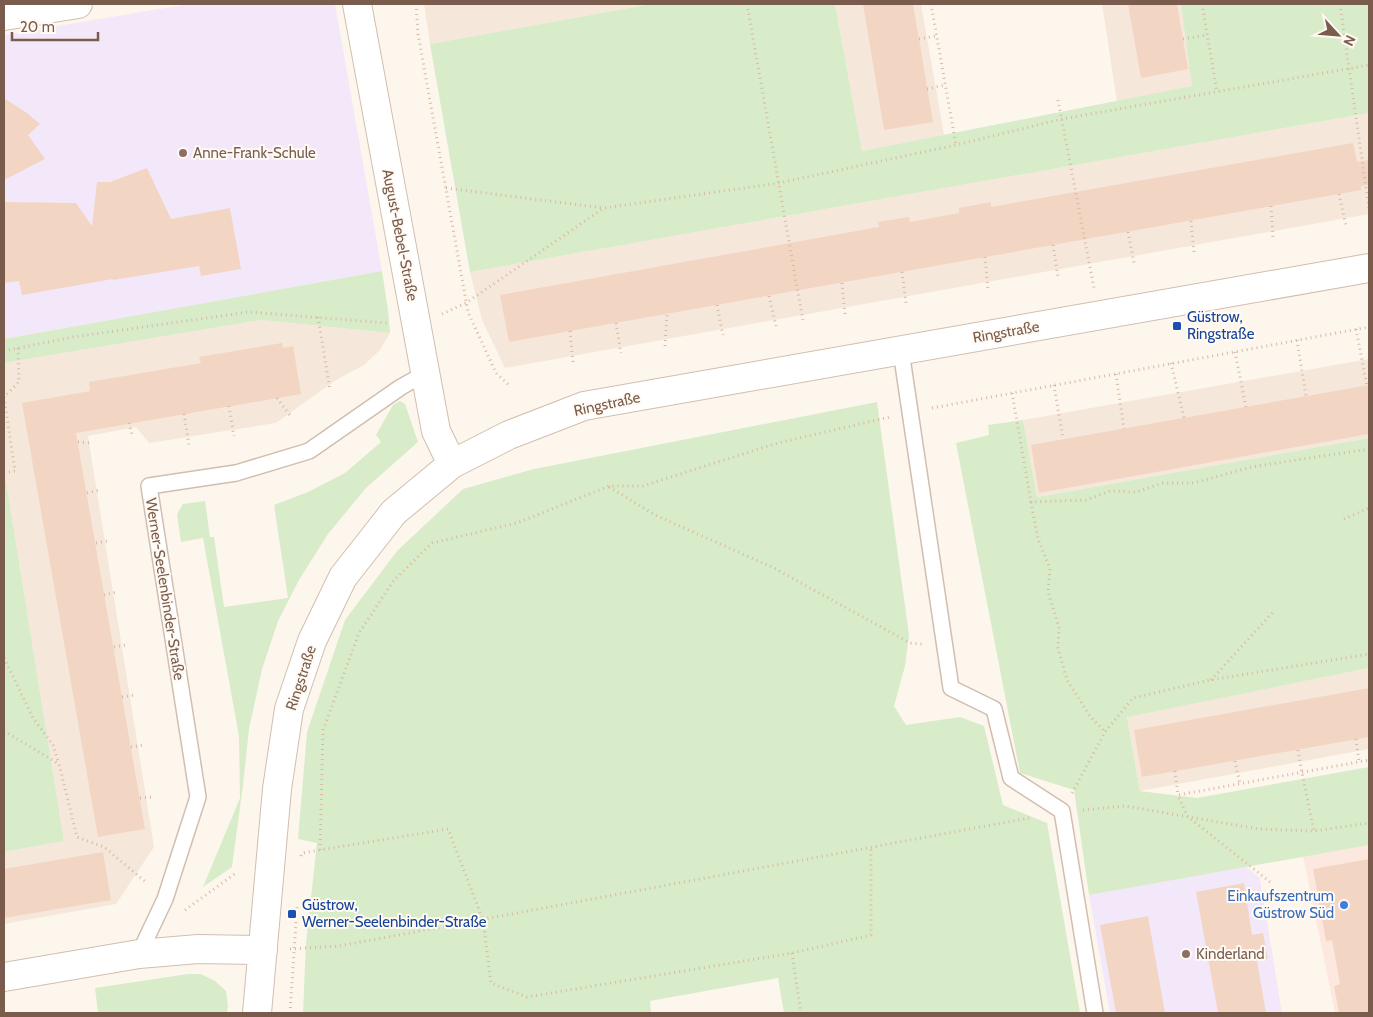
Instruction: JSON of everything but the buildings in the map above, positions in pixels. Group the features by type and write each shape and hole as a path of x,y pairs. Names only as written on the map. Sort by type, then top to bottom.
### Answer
{"street":[{"path":"4,16 78,4"},
{"name":"August-Bebel-Straße","path":"357,4 436,430 452,464"},
{"name":"Ringstraße","path":"257,1013 277,789 289,709 312,641 343,577 394,512 452,464 509,435 584,406 1369,268"},
{"path":"4,977 139,954 198,949 263,950"}],"lane":[{"path":"901,351 951,688 994,709 1011,778 1062,811 1094,1013"},
{"name":"Werner-Seelenbinder-Straße","path":"139,954 166,899 198,797 149,486 236,473 309,451 401,387 426,373"}],"path":[{"path":"416,4 418,34 468,312 496,373 510,386"},
{"path":"747,4 803,321"},
{"path":"931,4 956,145"},
{"path":"1202,4 1217,92"},
{"path":"1340,4 1369,209"},
{"path":"1183,39 1207,35"},
{"path":"919,39 936,36"},
{"path":"446,188 604,208 779,183 956,145 1062,119 1369,65"},
{"path":"927,89 945,86"},
{"path":"1058,100 1100,316"},
{"path":"1339,194 1346,226"},
{"path":"1271,206 1273,238"},
{"path":"4,351 73,337 249,312 400,324 438,315 466,303 604,208"},
{"path":"1191,221 1194,252"},
{"path":"1128,232 1134,263"},
{"path":"1053,246 1058,276"},
{"path":"984,257 988,288"},
{"path":"902,272 906,303"},
{"path":"842,283 845,314"},
{"path":"769,296 776,326"},
{"path":"717,305 723,336"},
{"path":"665,346 667,314"},
{"path":"318,317 330,390"},
{"path":"616,323 621,353"},
{"path":"320,850 323,730 359,633 394,580 432,543 517,523 609,486 643,486 774,444 910,412 1369,326"},
{"path":"1356,329 1367,386"},
{"path":"570,331 573,362"},
{"path":"1297,340 1306,396"},
{"path":"4,473 15,471 4,397 19,382 18,348"},
{"path":"1235,352 1246,407"},
{"path":"1171,363 1184,418"},
{"path":"1116,374 1124,429"},
{"path":"1054,385 1063,440"},
{"path":"1012,393 1038,539 1050,570 1048,592 1059,627 1058,648 1067,680 1090,716 1105,732"},
{"path":"277,398 292,418"},
{"path":"229,406 234,436"},
{"path":"184,414 189,444"},
{"path":"130,424 132,435"},
{"path":"78,442 92,443"},
{"path":"1031,502 1086,500 1110,491 1137,492 1163,483 1194,483 1252,467 1369,449"},
{"path":"609,486 654,515 774,568 910,643 945,646"},
{"path":"87,493 100,490"},
{"path":"1344,519 1369,508"},
{"path":"96,543 108,541"},
{"path":"104,595 117,592"},
{"path":"1210,680 1275,610"},
{"path":"114,647 126,645"},
{"path":"1062,811 1105,732 1133,698 1210,680 1369,654"},
{"path":"4,658 33,718 53,745 77,837 104,847 182,912 236,873"},
{"path":"122,696 135,695"},
{"path":"4,731 59,764"},
{"path":"1356,739 1359,762"},
{"path":"131,747 143,745"},
{"path":"1298,750 1314,832"},
{"path":"1178,795 1369,760"},
{"path":"1235,761 1240,784"},
{"path":"1175,772 1178,795 1187,816 1270,882"},
{"path":"140,798 152,797"},
{"path":"263,950 339,946 1062,811 1125,806 1259,829 1314,832 1369,824"},
{"path":"301,862 302,853 448,828 483,920 492,983 527,997 792,953 871,935 871,847"},
{"path":"290,1013 298,901"},
{"path":"792,953 801,1013"}],"shaded area":[{"name":"Anne-Frank-Schule","path":"189,4 335,4 382,271 4,339 4,35"},
{"path":"424,4 651,4 430,44"},
{"path":"835,4 921,4 944,135 862,151"},
{"path":"1102,4 1181,4 1193,86 1117,102"},
{"path":"1369,113 1369,214 505,368 482,320 470,272"},
{"path":"261,320 390,333 380,350 364,365 336,380 276,423 149,443 136,427 88,436 154,847 116,904 4,924 4,852 64,841 6,481 4,481 4,363"},
{"path":"1369,359 1369,438 1037,497 1023,420"},
{"path":"1369,668 1369,749 1140,791 1127,716"},
{"name":"Einkaufszentrum Güstrow Süd","path":"1369,845 1369,1013 1335,1013 1303,856"},
{"name":"Kinderland","path":"1245,866 1260,878 1282,1013 1110,1013 1089,895"}],"green space":[{"path":"651,4 835,4 862,151 1192,86 1181,4 1369,4 1369,113 470,272 430,44"},
{"path":"382,271 390,333 261,320 4,363 4,339"},
{"path":"400,401 405,404 418,442 366,488 328,534 299,580 278,621 262,669 249,729 232,867 203,887 240,798 239,736 203,538 181,542 177,514 183,504 205,501 210,537 214,537 224,607 288,598 274,505 308,492 345,473 381,442 376,435 393,405"},
{"path":"877,402 909,635 905,666 894,706 906,725 960,717 984,726 1003,805 1047,823 1080,1013 784,1013 778,978 650,1001 651,1013 303,1013 306,943 317,843 298,839 307,732 345,620 397,551 463,489 534,469"},
{"path":"1023,420 1037,497 1369,438 1369,668 1127,717 1140,791 1197,798 1369,767 1369,845 1089,895 1074,790 1020,773 956,443 989,435 988,425"},
{"path":"4,481 6,481 64,841 4,852"},
{"path":"188,974 201,974 215,981 226,991 227,1013 98,1013 95,988"}],"place":[{"name":"Anne-Frank-Schule","path":"183,153"},
{"name":"Güstrow, Ringstraße","path":"1177,326"},
{"name":"Einkaufszentrum Güstrow Süd","path":"1344,905"},
{"name":"Güstrow, Werner-Seelenbinder-Straße","path":"292,914"},
{"name":"Kinderland","path":"1186,954"}]}
